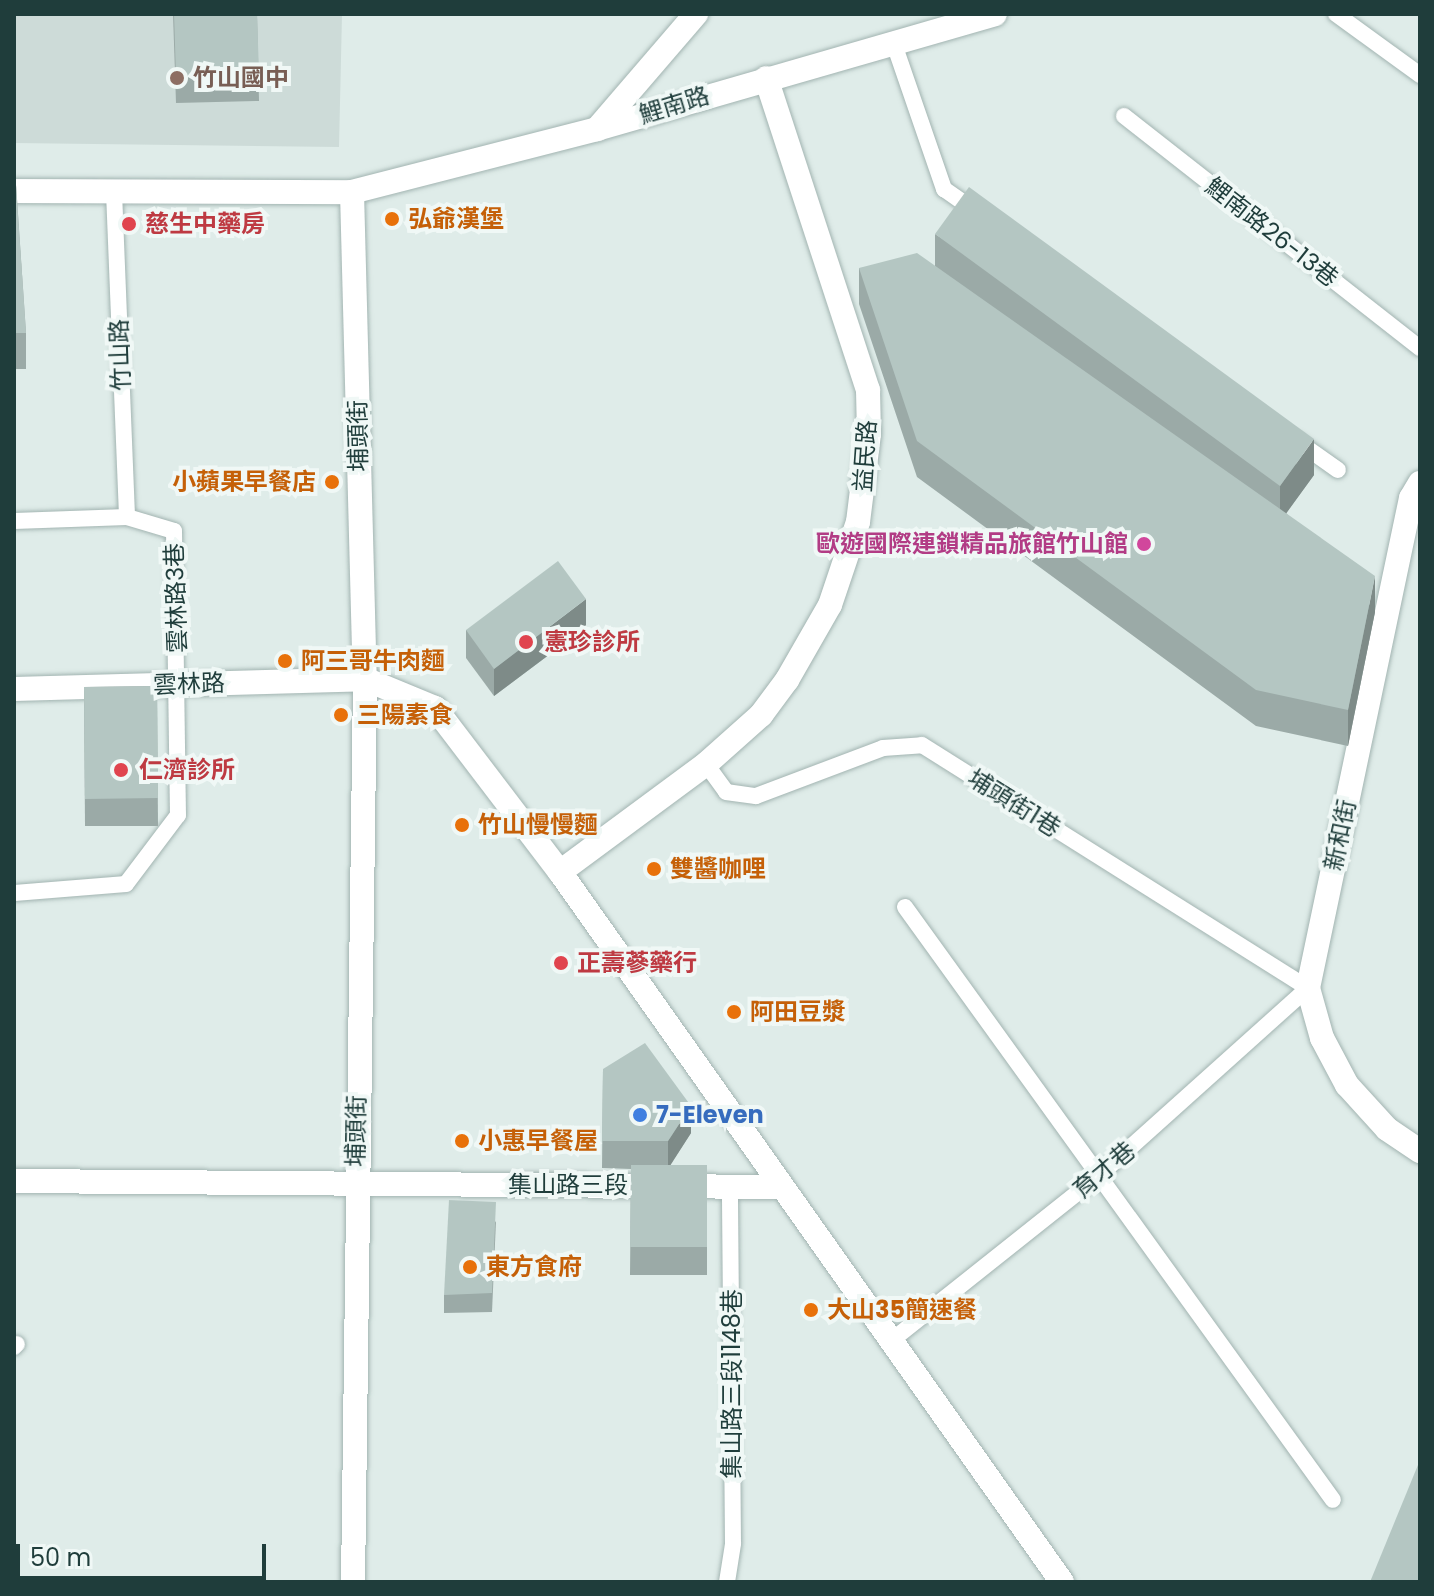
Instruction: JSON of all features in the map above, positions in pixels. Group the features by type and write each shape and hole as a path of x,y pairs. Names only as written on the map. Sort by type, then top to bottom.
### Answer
{"street":[{"path":"597,129 696,14"},
{"name":"鯉南路","path":"352,192 597,129 995,14"},
{"name":"益民路","path":"560,872 706,764 761,715 810,644 846,565 866,478 868,390 766,78"},
{"path":"14,191 352,192"},
{"name":"埔頭街","path":"352,192 365,679 355,1184 353,1582"},
{"name":"新和街","path":"1420,483 1411,498 1308,988 1322,1038 1347,1085 1387,1129 1420,1151"},
{"path":"365,679 435,708 560,872 1062,1582"},
{"name":"雲林路","path":"14,689 365,679"},
{"name":"集山路三段","path":"14,1181 781,1187"}],"lane":[{"path":"1336,14 1420,75"},
{"path":"893,41 944,189 995,225"},
{"name":"鯉南路26-13巷","path":"1124,116 1420,348"},
{"name":"竹山路","path":"114,192 127,517"},
{"path":"1287,434 1338,470"},
{"name":"雲林路3巷","path":"14,521 127,517 174,531 178,684"},
{"path":"14,893 126,884 178,815 178,684"},
{"name":"埔頭街1巷","path":"706,764 726,792 756,796 883,748 922,745 1308,988"},
{"path":"905,907 1101,1174 1333,1500"},
{"name":"育才巷","path":"891,1341 1101,1174 1308,988"},
{"name":"集山路三段1148巷","path":"727,1582 733,1543 730,1186"}],"shaded area":[{"name":"竹山國中","path":"14,14 342,14 339,147 14,143"}],"building":[{"path":"174,14 257,14 259,73 176,76"},
{"path":"14,155 26,333 14,333"},
{"path":"969,187 1314,439 1280,486 935,234"},
{"name":"歐遊國際連鎖精品旅館竹山館","path":"917,253 1375,576 1348,710 1256,690 917,441 859,268"},
{"path":"558,561 586,599 494,669 466,630"},
{"name":"仁濟診所","path":"157,686 158,798 85,799 84,687"},
{"name":"7-Eleven","path":"645,1043 691,1106 668,1141 602,1141 603,1069"},
{"path":"631,1165 707,1165 707,1247 630,1247"},
{"name":"東方食府","path":"449,1200 496,1202 492,1293 444,1295"},
{"path":"1420,1460 1420,1582 1370,1582"}],"place":[{"name":"竹山國中","path":"177,78"},
{"name":"弘爺漢堡","path":"392,219"},
{"name":"慈生中藥房","path":"129,224"},
{"name":"小蘋果早餐店","path":"332,482"},
{"name":"歐遊國際連鎖精品旅館竹山館","path":"1144,544"},
{"name":"憲珍診所","path":"526,642"},
{"name":"阿三哥牛肉麵","path":"285,661"},
{"name":"三陽素食","path":"341,715"},
{"name":"仁濟診所","path":"121,770"},
{"name":"竹山慢慢麵","path":"462,825"},
{"name":"雙醬咖哩","path":"654,869"},
{"name":"正壽蔘藥行","path":"561,963"},
{"name":"阿田豆漿","path":"734,1012"},
{"name":"7-Eleven","path":"640,1115"},
{"name":"小惠早餐屋","path":"462,1141"},
{"name":"東方食府","path":"470,1267"},
{"name":"大山35簡速餐","path":"811,1310"}]}
